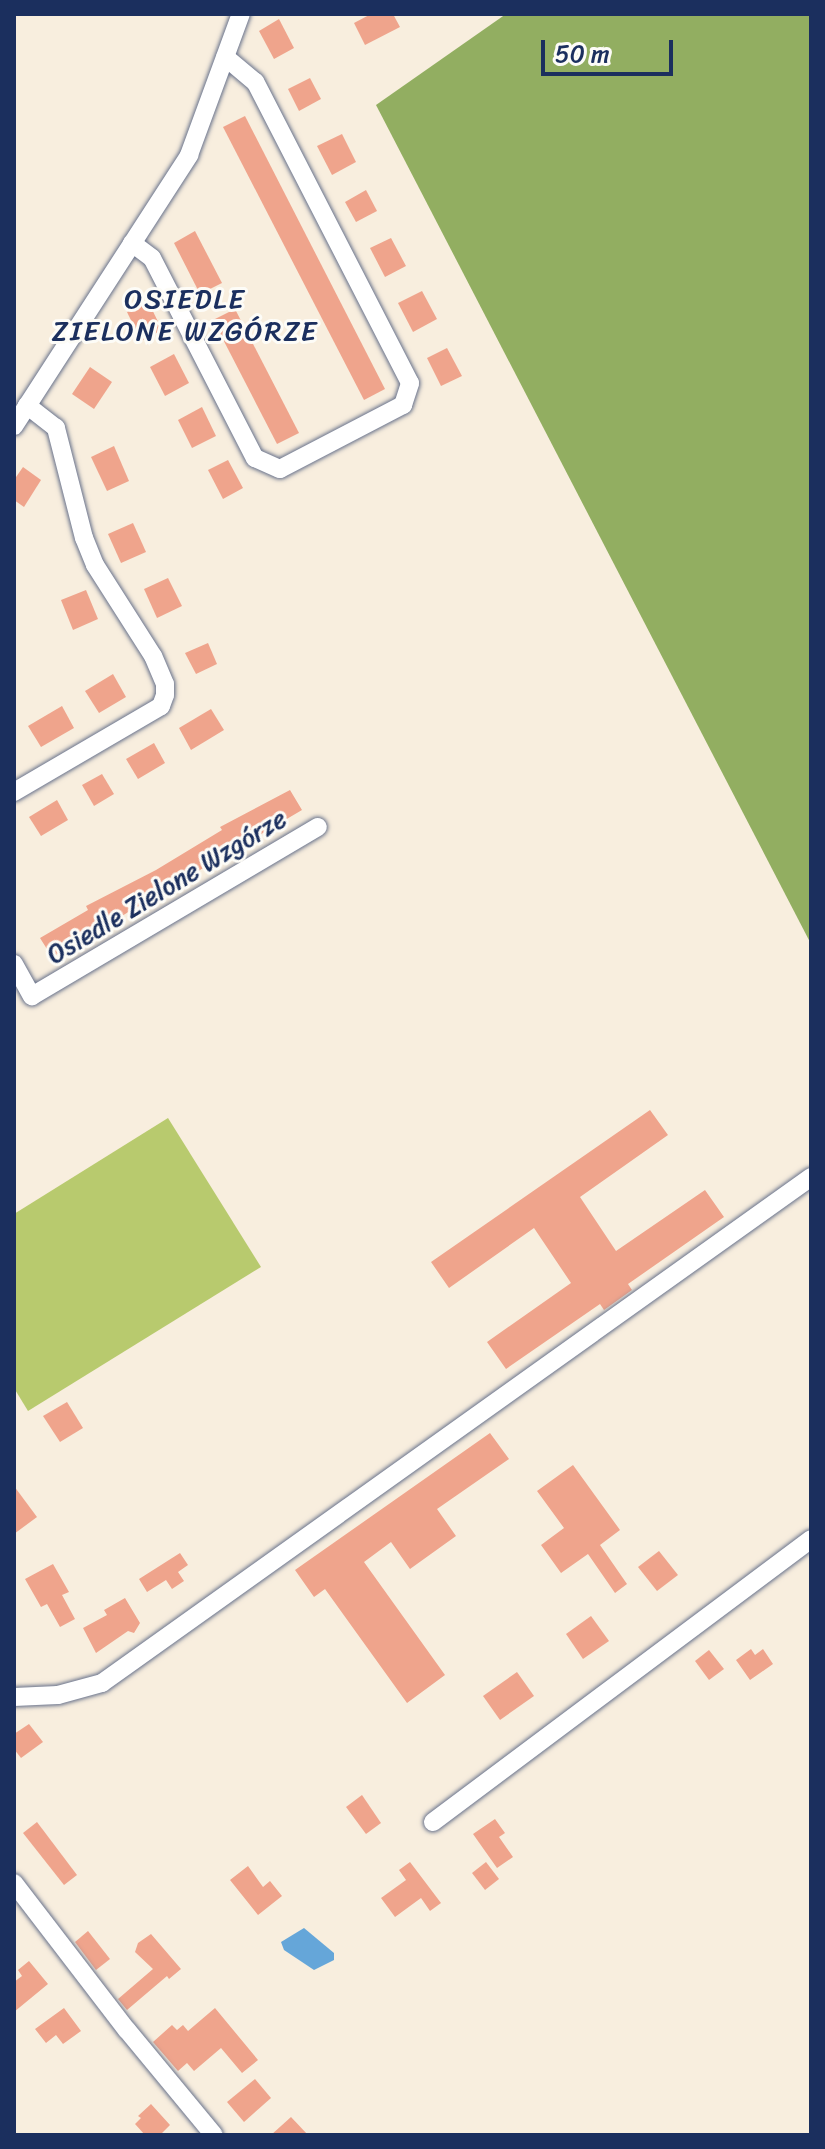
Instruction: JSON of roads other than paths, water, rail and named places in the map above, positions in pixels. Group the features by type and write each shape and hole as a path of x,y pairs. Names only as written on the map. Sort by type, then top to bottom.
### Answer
{"street":[{"path":"14,426 189,155 241,14"},
{"path":"132,243 152,258 255,458 280,469 403,405 410,383 255,82 225,57"},
{"path":"14,792 161,706 165,695 165,684 153,656 95,565 78,516 66,458 56,428 27,405"},
{"name":"Osiedle Zielone Wzgórze","path":"14,964 32,996 318,827"},
{"path":"14,1697 58,1695 102,1683 811,1177"},
{"path":"433,1822 811,1539"},
{"path":"14,1883 214,2135"}],"water":[{"path":"304,1928 334,1953 334,1960 314,1970 284,1950 281,1942"}],"district":[{"name":"OSIEDLE ZIELONE WZGÓRZE","path":"185,315"}]}
